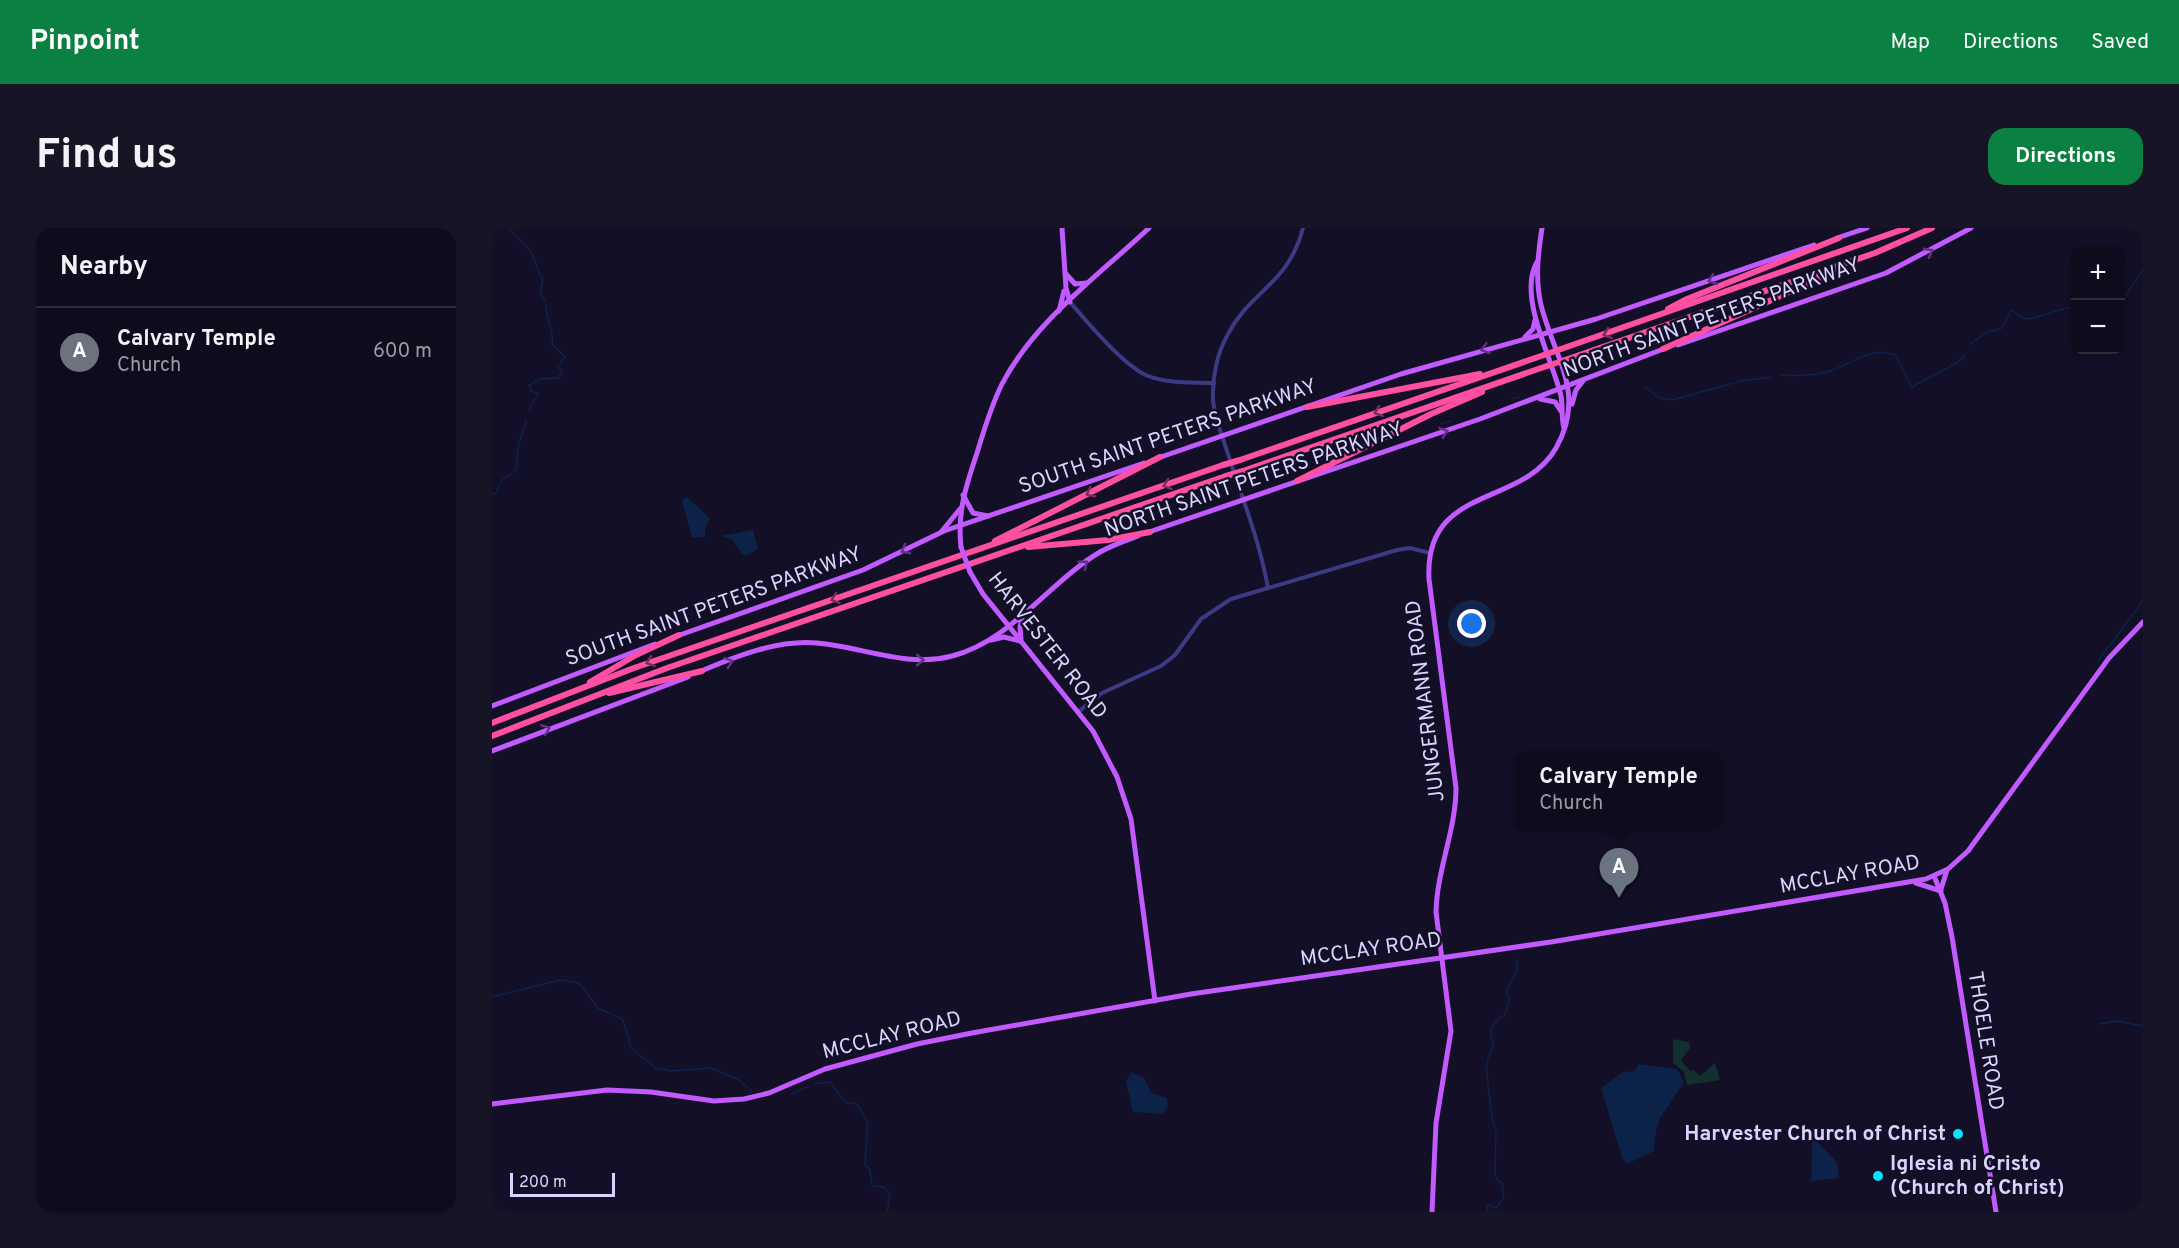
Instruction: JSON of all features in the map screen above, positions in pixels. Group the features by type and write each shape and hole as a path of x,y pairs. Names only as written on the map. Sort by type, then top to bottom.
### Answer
{"highway":[{"path":"492,723 585,686 1907,228"},
{"path":"492,736 677,664 1856,260 1932,228"},
{"path":"1652,318 1687,299 1839,238"},
{"path":"1663,349 1824,278 1856,260"},
{"path":"1306,407 1467,375 1492,373"},
{"path":"1297,481 1501,382"},
{"path":"983,548 1160,457"},
{"path":"1012,549 1108,540 1150,532"},
{"path":"585,686 636,655 679,635"},
{"path":"596,695 702,671"}],"main road":[{"path":"1062,228 1066,284 1070,302"},
{"name":"HARVESTER ROAD","path":"1149,228 1058,313 1024,350 1002,385 963,494 958,527 961,547 970,573 983,594 1104,748 1128,807 1155,1001"},
{"name":"JUNGERMANN ROAD","path":"1542,228 1532,279 1536,315 1559,389 1564,428"},
{"name":"SOUTH SAINT PETERS PARKWAY","path":"492,706 679,635 863,570 939,533 1419,368 1596,319 1867,228"},
{"name":"NORTH SAINT PETERS PARKWAY","path":"492,751 702,671 773,647 792,643 817,643 919,661 957,655 987,641 1099,553 1150,532 1536,399 1663,349 1886,273 1971,228"},
{"name":"JUNGERMANN ROAD","path":"1432,1212 1436,1123 1451,1031 1436,912 1436,894 1454,820 1456,788 1429,579 1430,553 1441,529 1453,514 1472,502 1533,473 1553,453 1569,421 1568,386 1541,305 1537,262"},
{"path":"1066,274 1075,284 1082,285 1094,279"},
{"path":"1058,313 1066,284"},
{"path":"1522,339 1533,329 1536,315"},
{"path":"1570,408 1576,390 1584,379"},
{"path":"1536,399 1555,402 1562,413"},
{"path":"963,494 973,513 993,515"},
{"path":"939,533 960,509"},
{"path":"987,641 1004,637 1021,641 1020,627 1023,613"},
{"name":"MCCLAY ROAD","path":"492,1104 607,1090 651,1092 714,1101 744,1100 769,1093 825,1069 917,1044 1155,1001 1915,882 1948,869 1968,851 2109,658 2143,622"},
{"path":"1915,882 1941,891 1948,869"},
{"name":"THOELE ROAD","path":"1934,876 1941,891 1955,956 1996,1212"}],"street":[{"path":"1268,588 1261,554 1215,415 1214,383 1217,362 1236,320 1287,266 1303,228"},
{"path":"1070,302 1125,361 1142,373 1161,380 1214,383"},
{"path":"1078,712 1102,693 1150,672 1166,662 1182,647 1201,619 1230,599 1396,550 1410,548 1430,553"}],"green space":[{"path":"1673,1039 1689,1042 1690,1048 1681,1060 1690,1071 1694,1070 1700,1076 1715,1063 1720,1080 1687,1085 1684,1072 1673,1063"}],"water":[{"path":"684,498 688,498 710,519 705,528 705,537 692,537 682,502"},
{"path":"753,530 758,549 747,555 742,554 733,540 721,536"},
{"path":"1638,1064 1677,1069 1684,1082 1660,1118 1654,1151 1627,1164 1622,1158 1601,1088 1623,1072 1635,1071"},
{"path":"1131,1072 1144,1078 1151,1093 1167,1098 1168,1105 1163,1114 1133,1112 1126,1081"},
{"path":"1815,1140 1837,1162 1839,1178 1811,1181 1812,1143"}],"waterway":[{"path":"509,228 527,246 533,256 543,280 540,293 546,301 552,344 565,357 557,367 562,370 559,378 540,379 529,385 531,391 538,394 529,410"},
{"path":"2122,300 2143,270"},
{"path":"1970,344 1986,333 2002,328 2011,310 2028,319 2071,308"},
{"path":"1780,375 1823,373 1864,356 1887,353 1895,355 1912,387 1958,362 1966,354"},
{"path":"1644,387 1660,398 1672,400 1741,381 1771,377"},
{"path":"1511,399 1519,397"},
{"path":"492,494 496,493 503,479 516,470 518,448 526,421"},
{"path":"1441,424 1451,421"},
{"path":"2098,661 2143,601"},
{"path":"1487,1212 1487,1204 1496,1208 1504,1198 1502,1183 1495,1175 1496,1131 1487,1077 1487,1061 1493,1047 1491,1029 1505,1015 1509,999 1506,990 1517,972 1517,960"},
{"path":"492,997 560,980 579,983 598,1008 623,1020 631,1048 656,1068 671,1071 711,1068 737,1079 752,1091"},
{"path":"2099,1024 2117,1021 2143,1026"},
{"path":"815,1084 830,1082 845,1102 857,1104 868,1123 865,1165 870,1169 872,1186 884,1187 890,1195 887,1212"},
{"path":"791,1094 808,1087"}],"place":[{"name":"Calvary Temple","path":"1619,898"},
{"name":"Harvester Church of Christ","path":"1958,1134"},
{"name":"Iglesia ni Cristo (Church of Christ)","path":"1878,1176"}]}
